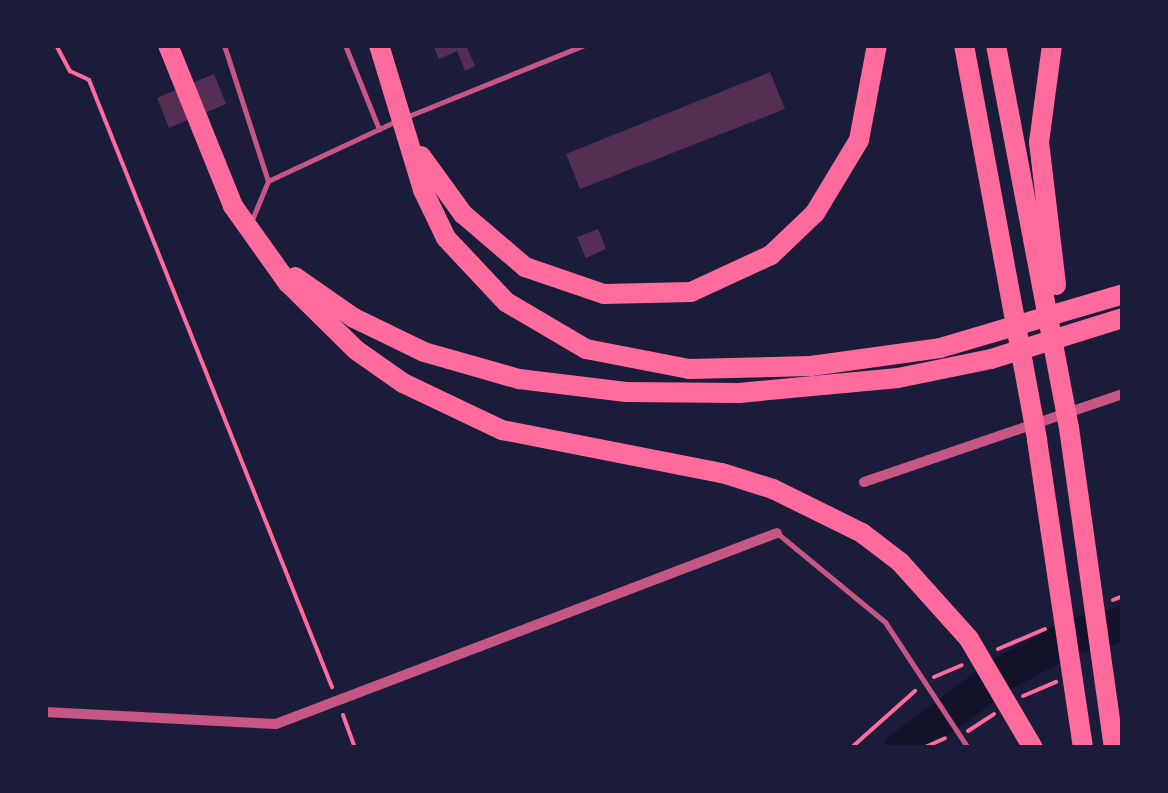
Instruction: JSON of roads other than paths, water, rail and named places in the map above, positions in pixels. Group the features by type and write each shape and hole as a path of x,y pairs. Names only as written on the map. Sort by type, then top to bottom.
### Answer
{"highway":[{"path":"168,45 248,230 308,306 403,383 502,430 722,473 821,510 900,562 974,648 1033,748"},
{"path":"379,45 433,214 462,260 533,321 616,358 732,370 851,362 986,337 1123,294"},
{"path":"402,118 444,190 502,251 576,288 662,297 745,270 815,213 859,140 877,45"},
{"path":"964,45 1014,304 1083,748"},
{"path":"996,45 1050,293 1073,427 1099,599 1114,748"},
{"path":"1050,293 1040,142 1052,45"},
{"path":"248,230 304,284 389,338 465,366 574,387 739,393 881,380 991,359 1123,318"}],"street":[{"path":"864,482 1123,394"},
{"path":"45,712 276,724 339,704 777,533"}],"lane":[{"path":"224,45 268,181 248,230"},
{"path":"345,45 379,129"},
{"path":"268,181 402,118 584,45"},
{"path":"777,533 885,622 928,680 968,748"}],"waterway":[{"path":"901,748 1000,675 1071,636 1123,623"}]}
